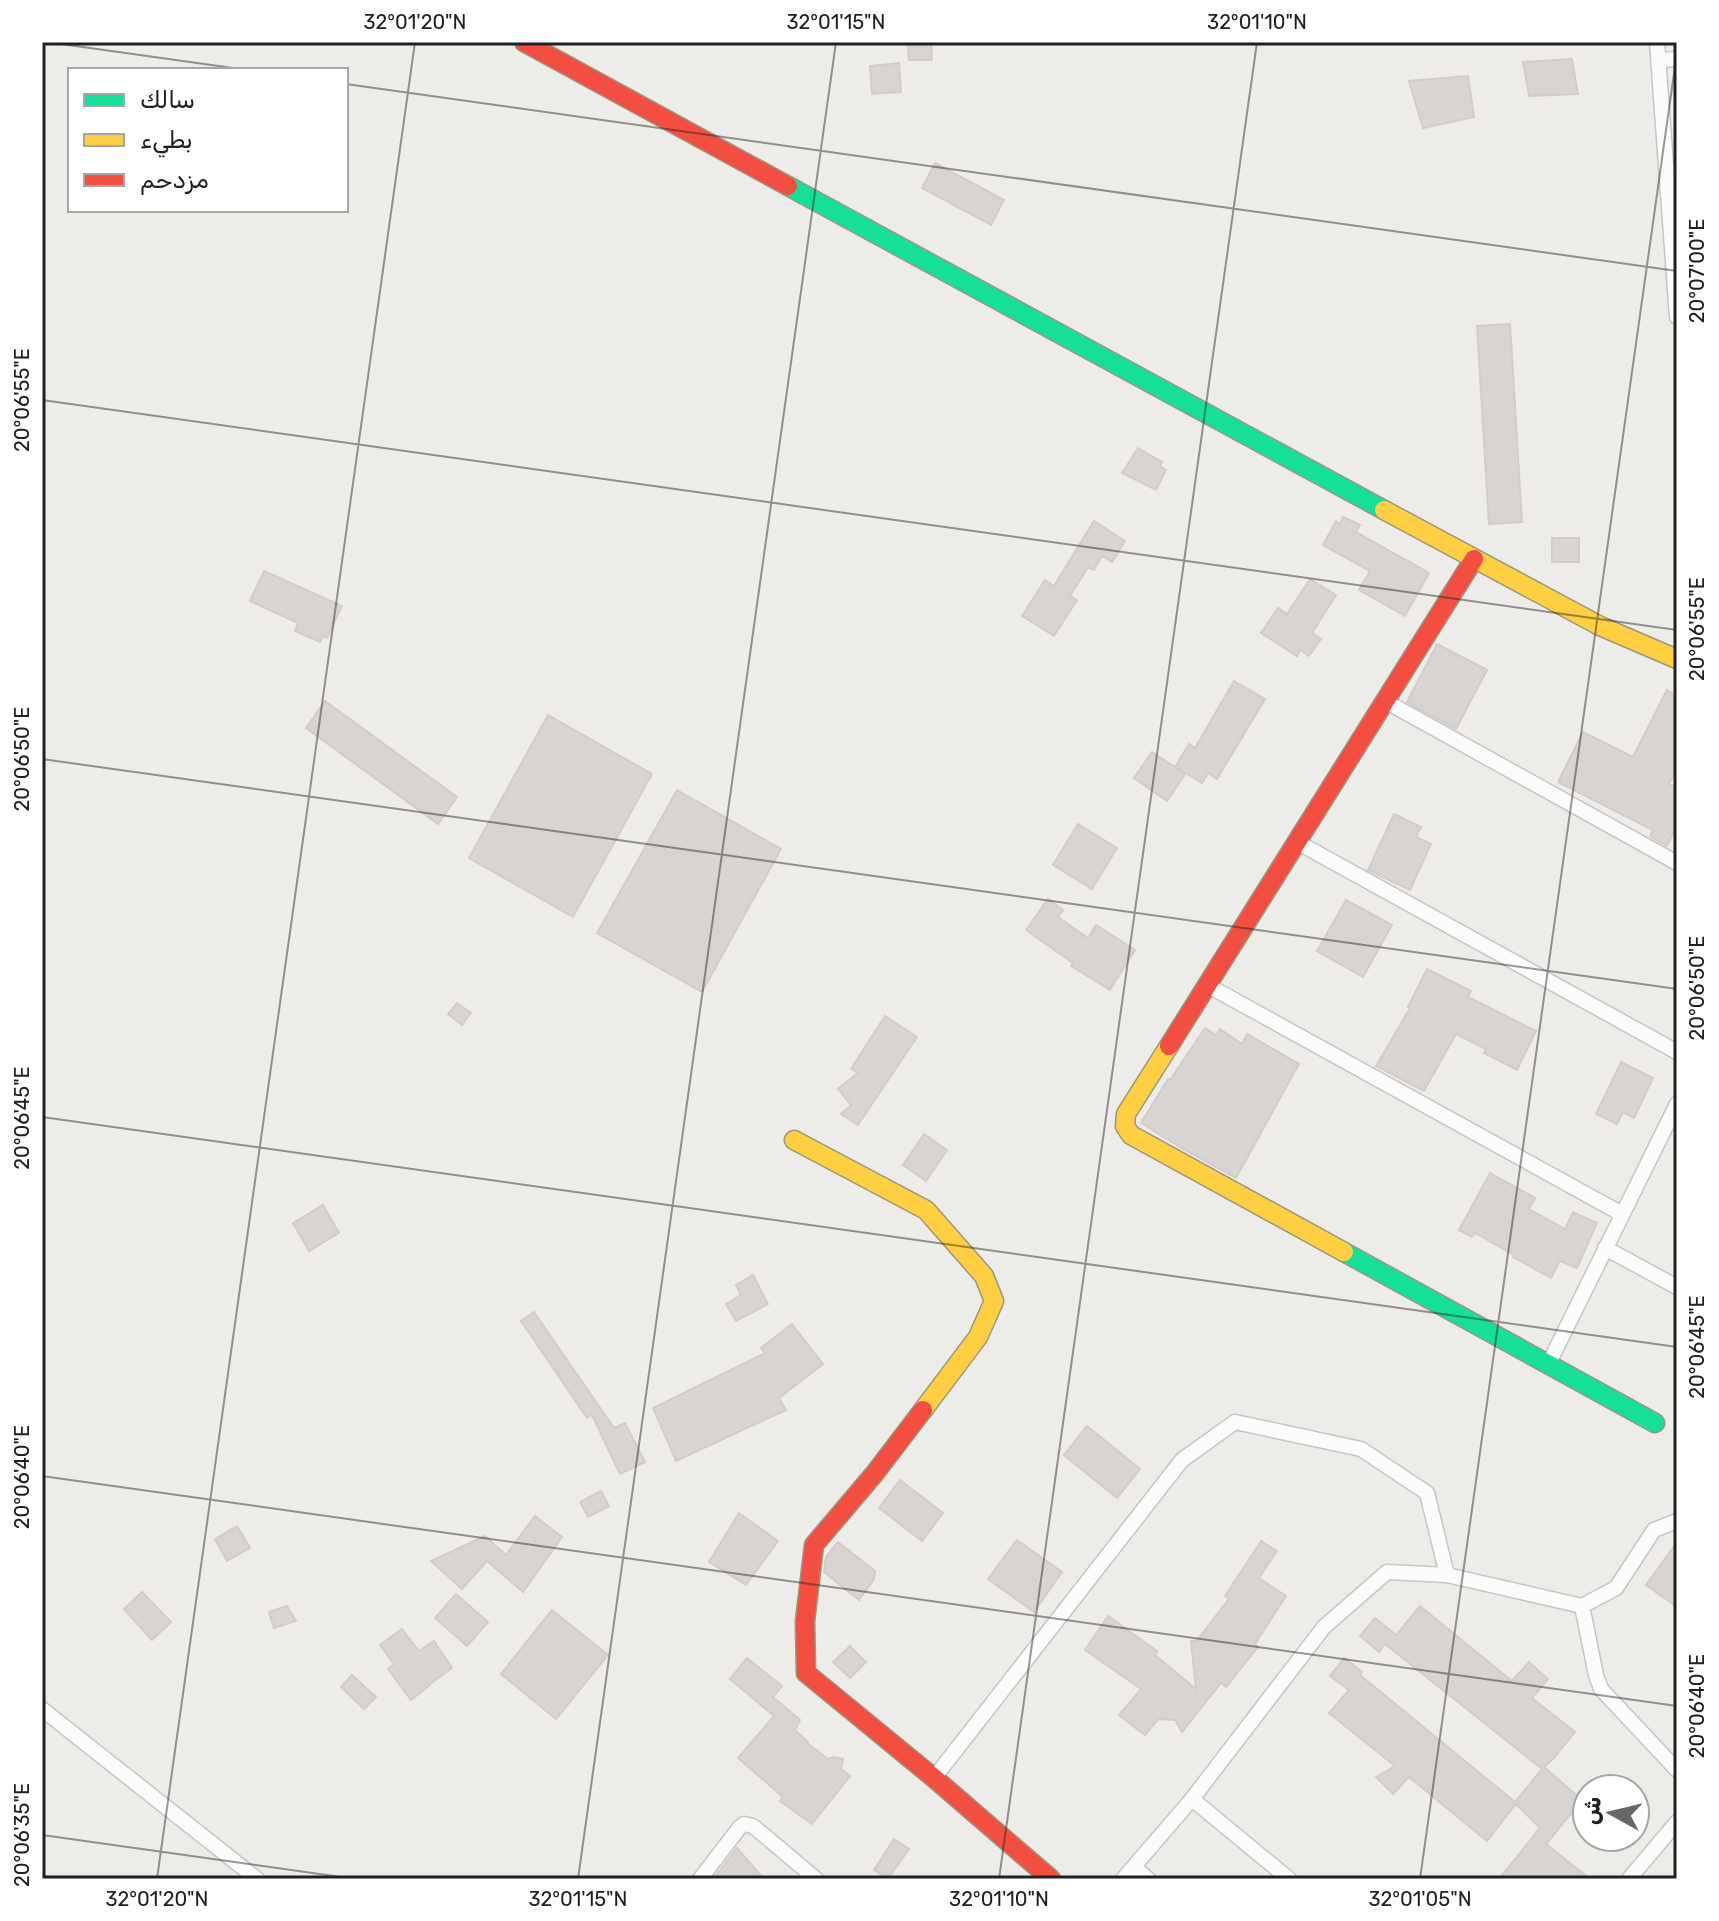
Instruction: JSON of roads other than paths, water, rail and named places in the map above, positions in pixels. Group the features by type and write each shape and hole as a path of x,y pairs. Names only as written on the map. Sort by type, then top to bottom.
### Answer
{"street":[{"path":"524,42 1474,559 1600,626 1677,659"},
{"path":"1657,42 1677,317"},
{"path":"1659,60 1677,59"},
{"path":"1474,559 1124,1120 1127,1131 1145,1142 1655,1423"},
{"path":"1385,701 1677,863"},
{"path":"1297,842 1677,1052"},
{"path":"1207,985 1622,1214"},
{"path":"1548,1365 1622,1214 1670,1134 1677,1104"},
{"path":"794,1140 926,1210 984,1276 994,1301 978,1337 875,1473 814,1545 805,1621 806,1673 1051,1879"},
{"path":"1605,1248 1677,1287"},
{"path":"934,1778 1182,1460 1235,1422 1361,1449 1427,1493 1447,1575"},
{"path":"1123,1879 1192,1799 1324,1627 1387,1572 1447,1575 1582,1606 1616,1588 1654,1530 1677,1521"},
{"path":"1582,1606 1601,1689 1677,1770"},
{"path":"42,1709 257,1879"},
{"path":"1192,1799 1289,1879"},
{"path":"1629,1879 1677,1822"},
{"path":"700,1879 744,1824 753,1826 816,1879"},
{"path":"1134,1867 1148,1879"}]}
